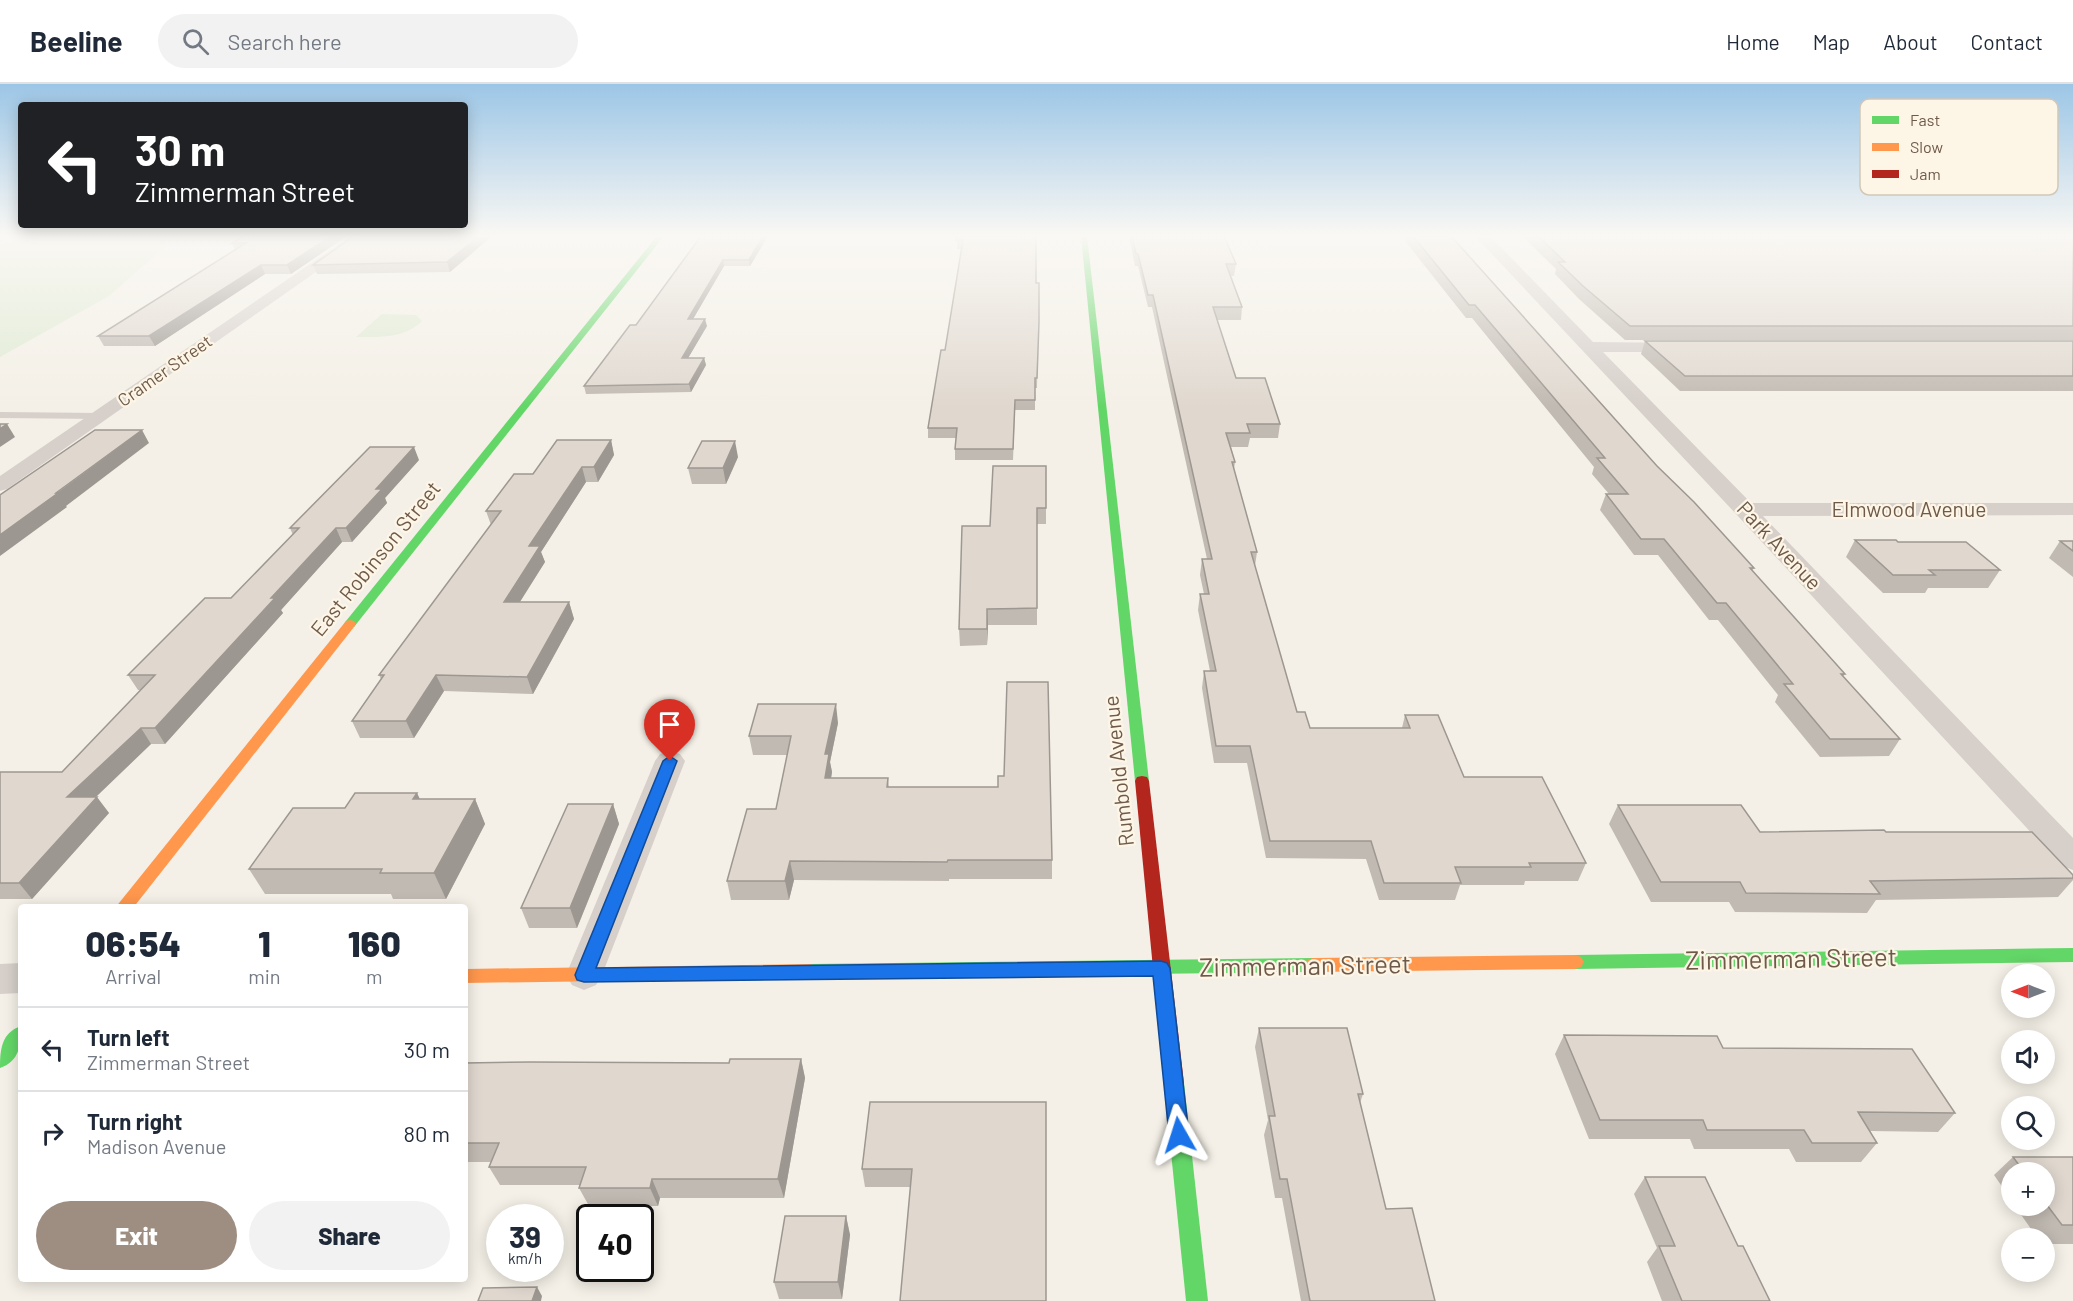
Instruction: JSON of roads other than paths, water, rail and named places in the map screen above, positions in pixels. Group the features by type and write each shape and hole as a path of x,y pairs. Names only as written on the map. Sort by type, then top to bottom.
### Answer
{"street":[{"name":"Cramer Street","path":"0,485 278,293"},
{"name":"East Robinson Street","path":"126,904 616,293"},
{"name":"Rumbold Avenue","path":"1090,293 1197,1301"},
{"name":"Park Avenue","path":"1536,293 1746,510 2073,858"},
{"path":"1587,347 1694,347"},
{"name":"Elmwood Avenue","path":"1746,510 2073,509"},
{"path":"584,975 670,761"},
{"name":"Zimmerman Street","path":"468,976 2073,955"},
{"path":"0,979 18,978"},
{"path":"0,1060 18,1038"}],"lane":[{"path":"0,415 100,416"}]}
